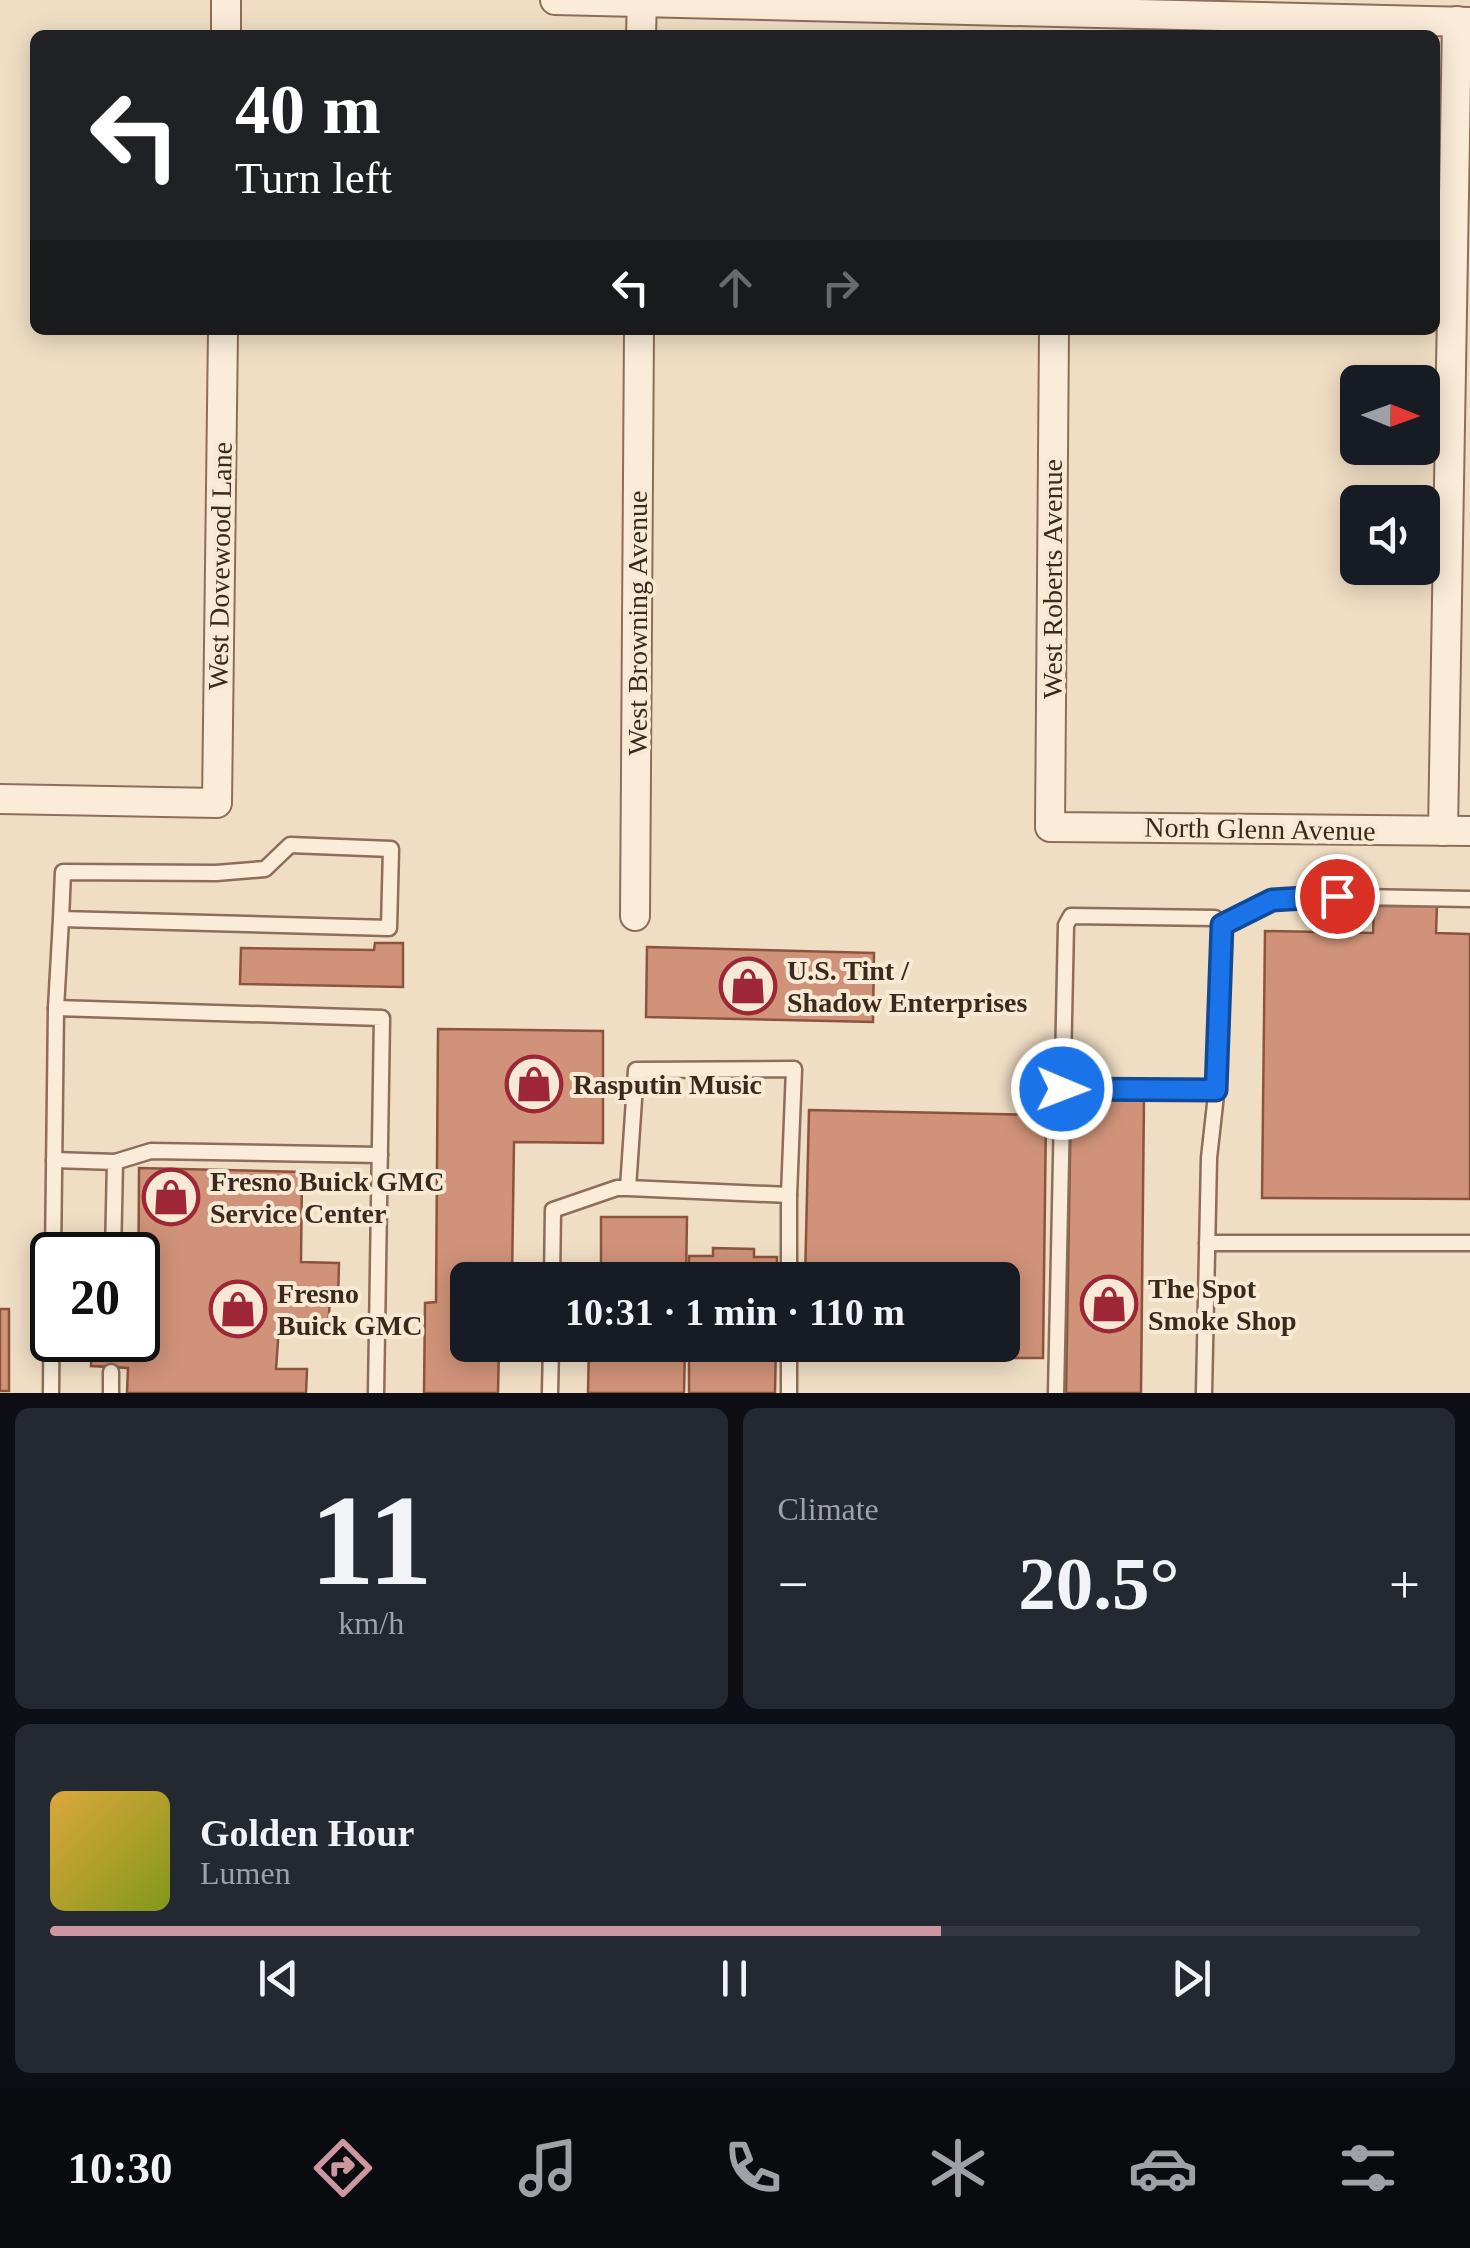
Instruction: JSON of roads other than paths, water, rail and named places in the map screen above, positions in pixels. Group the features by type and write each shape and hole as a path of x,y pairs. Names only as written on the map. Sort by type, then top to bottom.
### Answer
{"street":[{"path":"226,0 226,30"},
{"path":"556,0 1056,23 1464,22 1456,831"},
{"path":"641,30 642,1"},
{"name":"West Dovewood Lane","path":"0,799 218,802 223,335"},
{"name":"West Browning Avenue","path":"635,916 639,335"},
{"name":"West Roberts Avenue","path":"1050,827 1054,335"},
{"name":"North Glenn Avenue","path":"1050,827 1456,831"}],"lane":[{"path":"53,1232 56,1008 63,872 265,870 290,845 391,849 388,928 61,919"},
{"path":"1222,925 1272,900 1304,896 1470,899"},
{"path":"1056,1393 1066,926 1071,916 1215,918 1222,925 1216,1090 1209,1158 1204,1393"},
{"path":"56,1008 382,1018 376,1393"},
{"path":"628,1188 636,1070 794,1069 789,1262"},
{"path":"1062,1089 1216,1090"},
{"path":"54,1160 115,1162 151,1151 380,1156"},
{"path":"113,1232 115,1162"},
{"path":"552,1262 553,1210 617,1188 789,1195"},
{"path":"1208,1243 1470,1243"},
{"path":"51,1362 51,1393"},
{"path":"550,1393 551,1362"},
{"path":"789,1362 789,1393"},
{"path":"111,1372 111,1393"}],"place":[{"name":"U.S. Tint / Shadow Enterprises","path":"748,986"},
{"name":"Rasputin Music","path":"534,1084"},
{"name":"Fresno Buick GMC Service Center","path":"171,1197"},
{"name":"The Spot Smoke Shop","path":"1109,1304"},
{"name":"Fresno Buick GMC","path":"238,1309"}]}
